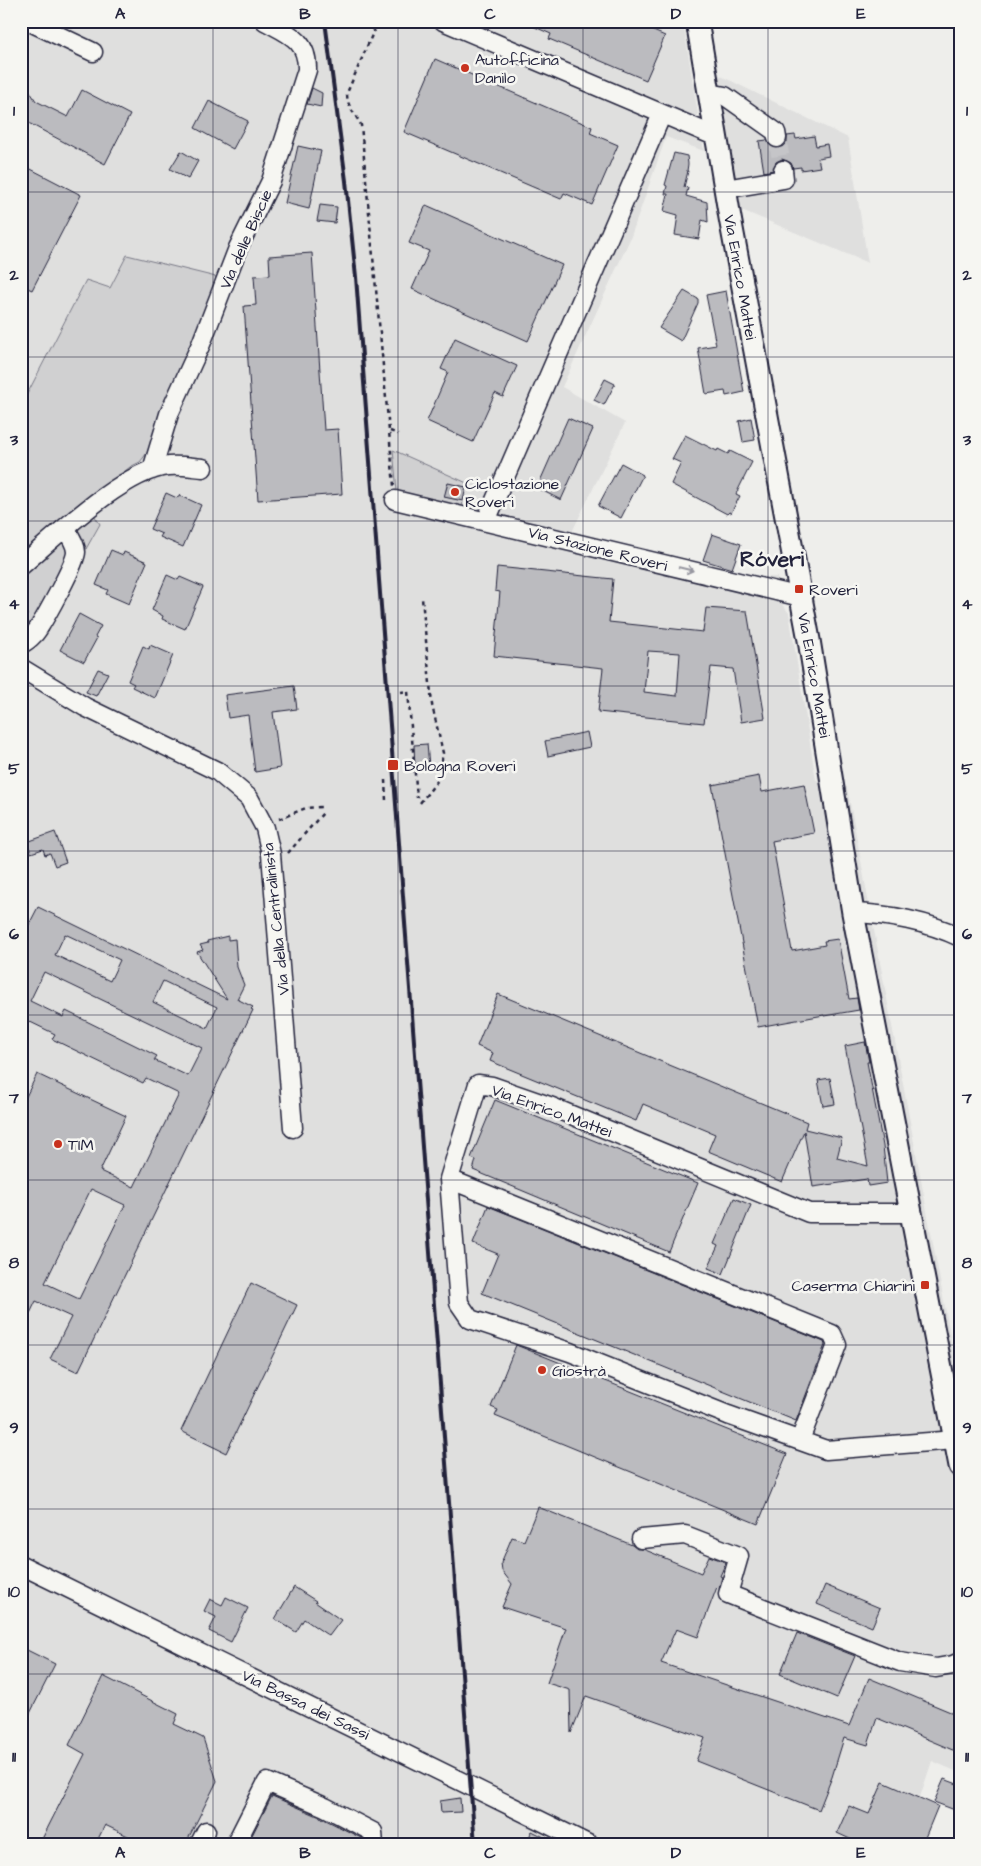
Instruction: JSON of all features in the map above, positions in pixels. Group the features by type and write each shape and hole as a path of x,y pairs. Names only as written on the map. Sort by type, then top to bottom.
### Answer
{"main road":[{"name":"Via Enrico Mattei","path":"697,21 725,189 825,734 853,913 960,1466"}],"street":[{"path":"28,21 93,52"},
{"name":"Via delle Biscie","path":"152,470 169,414 201,344 238,248 271,181 307,70 307,56 304,48 288,34 266,21"},
{"path":"443,21 716,137"},
{"path":"709,93 725,96 776,132 777,138"},
{"path":"486,521 662,114"},
{"path":"725,189 784,179 783,170"},
{"path":"21,566 100,500 132,478 168,466 203,468"},
{"name":"Via Stazione Roveri","path":"395,500 801,597"},
{"path":"21,644 25,643 38,630 71,568 76,553 65,528"},
{"name":"Via della Centralinista","path":"21,668 85,707 218,771 249,798 264,826 271,854 293,1128"},
{"path":"853,913 866,913 921,923 960,937"},
{"name":"Via Enrico Mattei","path":"911,1213 809,1213 552,1107 492,1086 478,1084 449,1179 459,1303 470,1319 570,1352 826,1450 955,1440"},
{"path":"449,1179 832,1334 837,1345 800,1440"},
{"path":"641,1539 685,1536 739,1556 725,1600 900,1662 936,1668 960,1662"},
{"name":"Via Bassa dei Sassi","path":"21,1565 590,1845"},
{"path":"235,1845 267,1782 325,1807 373,1832 374,1845"}],"path":[{"path":"378,21 347,93 347,102 362,125 395,500"},
{"path":"389,430 398,434"},
{"path":"420,803 438,780 442,752 432,705 422,598"},
{"path":"21,605 27,618"},
{"path":"401,692 408,691 417,798"},
{"path":"385,780 386,801"},
{"path":"264,826 306,808 322,807"},
{"path":"288,861 288,852 323,812"}],"shaded area":[{"path":"21,21 683,21 704,151 666,137 630,239 562,387 625,423 572,532 733,571 765,577 777,577 780,602 789,613 816,780 847,787 960,1387 960,1773 932,1761 904,1845 21,1845"},
{"path":"717,74 848,138 868,263 744,211 740,212"},
{"path":"127,255 220,278 150,449 140,462 130,467 21,555 21,406 86,280 110,288"},
{"path":"393,450 467,483 466,487 447,484 445,497 463,501 462,507 397,491"},
{"path":"94,515 100,524 82,556 77,541 77,532"},
{"path":"62,543 72,554 33,625 21,633 21,576 42,556"}],"building":[{"path":"521,21 630,21 665,36 646,80 549,39 551,34"},
{"path":"435,59 592,127 590,133 618,145 592,205 564,193 561,199 404,132"},
{"path":"312,88 322,93 321,107 307,104"},
{"path":"29,90 36,101 68,117 82,90 130,115 105,164 21,119 21,94 26,96"},
{"path":"209,101 248,121 233,149 195,128"},
{"path":"795,135 796,139 814,136 816,146 827,144 829,156 818,158 820,167 801,170 801,167 793,168 791,163 782,159 776,162 773,170 764,172 759,141 767,140 773,148 779,148 787,142 787,136"},
{"path":"298,146 321,151 309,209 285,203"},
{"path":"181,151 198,161 188,179 170,169"},
{"path":"674,153 687,156 688,171 684,187 688,188 686,196 707,202 708,222 702,220 699,239 675,235 678,215 664,211 668,194 665,194 667,186 665,185"},
{"path":"21,164 81,195 32,290 21,285"},
{"path":"320,205 337,207 335,223 317,221"},
{"path":"426,205 562,265 528,341 412,289 429,251 409,243"},
{"path":"312,253 324,430 338,429 342,494 258,500 244,306 256,305 254,276 270,275 269,256"},
{"path":"684,291 698,299 698,303 681,341 659,328"},
{"path":"726,291 744,392 726,396 725,391 706,394 698,348 716,345 706,295"},
{"path":"455,338 517,366 503,397 495,393 473,442 427,421 448,372 441,369"},
{"path":"605,379 615,384 604,405 594,400"},
{"path":"568,418 593,429 561,500 537,488"},
{"path":"751,418 755,440 743,442 739,421"},
{"path":"685,435 717,451 718,449 728,454 730,451 752,462 736,494 740,496 731,513 727,514 671,484 681,463 672,459"},
{"path":"621,463 643,475 621,518 598,506"},
{"name":"Ciclostazione Roveri","path":"448,483 466,487 463,501 444,497"},
{"path":"166,493 177,498 179,495 201,505 183,547 160,537 162,534 150,529"},
{"path":"712,534 741,544 732,569 703,560"},
{"path":"111,550 123,555 124,552 147,562 129,604 106,594 108,590 96,585"},
{"path":"497,567 613,579 609,622 703,632 706,608 747,611 765,718 741,722 733,669 711,667 704,723 598,712 603,668 494,656 500,592 495,591","holes":["648,651 680,653 677,696 644,692"]},
{"path":"167,575 178,580 180,577 203,587 185,629 162,619 163,616 152,610"},
{"path":"79,614 101,626 95,637 97,638 84,662 60,650"},
{"path":"150,645 173,655 155,698 132,687 134,684 128,681 143,646 149,649"},
{"path":"98,669 108,673 96,696 86,692"},
{"path":"294,686 297,709 273,712 280,768 255,772 248,715 228,718 225,695"},
{"path":"587,732 590,747 548,756 545,741"},
{"path":"427,744 429,766 415,767 414,745"},
{"path":"759,776 762,792 804,784 814,833 772,841 792,951 825,945 824,941 838,939 849,999 857,998 859,1010 758,1027 712,785"},
{"path":"55,832 66,862 55,866 50,853 45,855 43,849 31,853 27,842"},
{"path":"38,907 227,999 197,952 203,950 200,945 208,943 207,941 228,936 228,940 235,939 237,967 244,985 237,999 253,1007 78,1372 50,1359 71,1317 36,1301 21,1332 21,1107 37,1074 126,1116 100,1171 134,1187 179,1094 146,1078 143,1083 52,1039 55,1034 22,1018 21,1020 21,940","holes":["65,934 120,960 110,981 55,955","44,972 202,1048 188,1076 154,1060 157,1056 66,1011 63,1017 30,1001","163,981 217,1007 207,1028 153,1002","91,1189 125,1205 79,1299 45,1283"]},
{"path":"498,994 807,1122 805,1129 842,1138 837,1158 868,1166 845,1046 865,1042 883,1146 887,1183 868,1186 867,1179 813,1187 804,1131 782,1182 708,1151 715,1134 643,1104 636,1121 490,1061 493,1053 477,1046"},
{"path":"830,1078 835,1104 823,1106 818,1080"},
{"path":"495,1100 698,1183 669,1252 473,1170 476,1160 471,1158"},
{"path":"734,1198 751,1205 723,1274 708,1268 718,1246 714,1244"},
{"path":"488,1206 824,1342 825,1345 796,1421 482,1293 498,1254 473,1244"},
{"path":"251,1283 297,1305 226,1453 181,1431"},
{"path":"516,1345 787,1454 758,1524 495,1416 498,1410 491,1407"},
{"path":"538,1507 632,1545 637,1549 643,1549 701,1573 709,1556 726,1562 720,1576 722,1577 719,1588 717,1587 698,1637 676,1629 661,1663 849,1726 869,1678 960,1716 960,1739 955,1751 877,1718 868,1745 844,1738 819,1810 696,1761 705,1738 586,1696 571,1733 570,1690 547,1683 566,1628 502,1607 512,1584 502,1571 501,1563 512,1537 524,1541"},
{"path":"825,1585 880,1608 872,1627 817,1604"},
{"path":"294,1587 341,1620 329,1636 304,1619 296,1632 275,1619"},
{"path":"226,1597 248,1608 231,1642 209,1631 216,1617 204,1611 210,1599 222,1605"},
{"path":"797,1633 855,1656 837,1698 780,1674"},
{"path":"21,1647 55,1664 21,1731"},
{"path":"103,1676 178,1714 174,1724 203,1738 217,1781 185,1845 129,1845 132,1838 105,1825 95,1845 39,1845 85,1754 69,1745"},
{"path":"944,1779 960,1785 960,1812 934,1802"},
{"path":"883,1782 938,1806 922,1845 863,1845 837,1833 849,1806 869,1814"},
{"path":"272,1796 320,1817 363,1839 363,1845 247,1845"},
{"path":"460,1798 461,1812 441,1813 440,1801"},
{"path":"532,1831 560,1845 525,1845"}],"tunnel":[{"path":"777,138 783,170"}],"railway":[{"path":"325,21 346,181 356,277 475,1845"}],"place":[{"name":"Autofficina Danilo","path":"465,68"},
{"name":"Ciclostazione Roveri","path":"455,492"},
{"name":"Roveri","path":"799,589"},
{"name":"Bologna Roveri","path":"393,765"},
{"name":"TIM","path":"58,1144"},
{"name":"Caserma Chiarini","path":"925,1285"},
{"name":"Giostrà","path":"542,1370"}],"district":[{"name":"Róveri","path":"772,559"}]}
